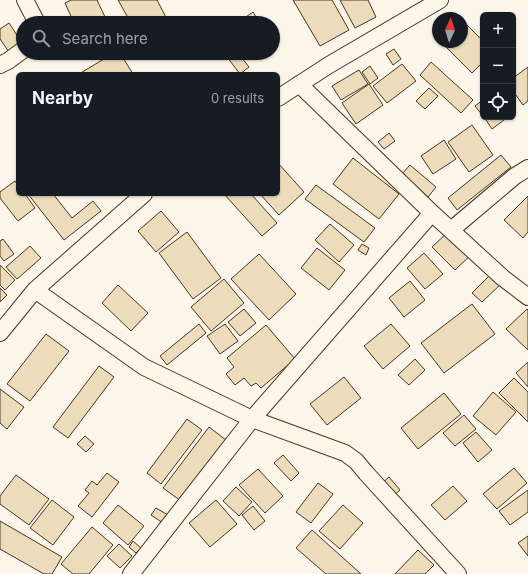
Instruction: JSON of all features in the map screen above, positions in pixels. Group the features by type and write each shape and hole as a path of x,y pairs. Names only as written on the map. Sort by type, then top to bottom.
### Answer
{"street":[{"path":"25,0 33,16"},
{"path":"280,97 440,0"},
{"path":"0,65 16,55"},
{"path":"299,84 432,213 504,278 528,297"},
{"path":"451,230 515,176 528,168"},
{"path":"0,333 35,290 142,196"},
{"path":"131,574 252,419 432,213"},
{"path":"35,290 144,367 252,419 345,453 356,461 453,573"}],"building":[{"path":"71,0 97,0 105,16 71,16 65,3"},
{"path":"118,0 157,0 165,16 127,16"},
{"path":"293,0 332,0 349,30 320,46"},
{"path":"340,0 368,0 376,17 355,28"},
{"path":"253,12 256,16 247,16"},
{"path":"9,23 16,34 16,47 9,52 0,39 0,29"},
{"path":"468,26 480,38 480,65 472,73 447,48 468,48"},
{"path":"394,49 401,59 393,65 386,54"},
{"path":"102,60 124,60 132,72 82,72"},
{"path":"229,60 244,60 249,67 243,72 238,72"},
{"path":"431,62 473,100 461,113 420,75"},
{"path":"402,64 416,81 387,103 373,86"},
{"path":"370,66 378,78 370,84 362,72"},
{"path":"528,67 528,101 523,105 516,95 516,76"},
{"path":"359,70 368,84 341,100 332,86"},
{"path":"369,84 383,105 356,124 342,103"},
{"path":"429,88 438,96 425,109 416,101"},
{"path":"480,102 480,112 475,106"},
{"path":"486,120 504,120 492,129"},
{"path":"472,125 493,155 469,172 448,142"},
{"path":"389,133 395,141 384,149 378,142"},
{"path":"444,140 456,159 433,174 421,156"},
{"path":"501,155 511,167 457,210 448,198"},
{"path":"353,158 399,194 379,219 333,184"},
{"path":"280,165 304,192 279,215 262,196 280,196"},
{"path":"410,165 436,187 428,197 402,174"},
{"path":"15,181 16,196 26,196 35,208 18,221 0,198 0,192"},
{"path":"316,185 375,228 364,242 305,199"},
{"path":"30,196 55,196 72,218 93,201 101,211 64,240"},
{"path":"226,196 253,196 277,223 262,236"},
{"path":"528,196 528,232 523,238 504,220"},
{"path":"161,211 179,232 156,252 138,231"},
{"path":"330,224 354,245 339,262 315,240"},
{"path":"449,231 472,254 455,270 432,247"},
{"path":"187,232 221,278 193,299 159,253"},
{"path":"3,239 14,254 4,261 0,256 0,241"},
{"path":"362,244 369,248 366,255 358,250"},
{"path":"30,246 41,258 17,279 6,267"},
{"path":"317,248 345,270 329,290 301,268"},
{"path":"424,253 443,274 425,289 407,268"},
{"path":"259,254 296,294 269,320 231,279"},
{"path":"0,265 15,280 5,290 0,285"},
{"path":"492,273 502,283 482,302 472,293"},
{"path":"224,279 244,303 211,331 191,307"},
{"path":"410,281 425,300 404,317 389,298"},
{"path":"118,285 148,313 131,331 102,303"},
{"path":"0,288 7,295 0,302"},
{"path":"472,304 495,334 444,373 421,343"},
{"path":"244,309 256,323 240,336 228,322"},
{"path":"527,309 528,310 528,350 506,329"},
{"path":"199,324 206,333 167,365 160,356"},
{"path":"225,324 238,341 220,354 207,336"},
{"path":"391,324 410,346 383,369 364,346"},
{"path":"266,325 295,359 261,388 256,383 251,386 244,378 235,385 226,374 234,367 227,358"},
{"path":"46,334 69,351 30,401 7,384"},
{"path":"415,359 425,370 409,385 398,375"},
{"path":"528,362 528,387 516,373"},
{"path":"99,366 114,377 68,438 53,427"},
{"path":"344,377 361,398 327,425 310,404"},
{"path":"514,378 528,392 528,422 499,393"},
{"path":"0,389 24,407 7,429 0,423"},
{"path":"493,392 516,412 496,435 473,416"},
{"path":"444,393 461,414 418,449 401,428"},
{"path":"464,415 476,429 455,446 443,433"},
{"path":"187,419 202,430 161,484 147,473"},
{"path":"209,427 226,440 181,501 163,488"},
{"path":"476,432 492,450 478,462 463,443"},
{"path":"85,436 94,444 86,452 77,444"},
{"path":"283,455 299,473 291,481 274,463"},
{"path":"514,468 527,483 497,509 483,494"},
{"path":"258,469 283,496 265,513 239,485"},
{"path":"107,473 119,482 92,517 78,506 89,493 85,490 92,481 97,485"},
{"path":"16,475 49,499 29,525 0,504 0,496"},
{"path":"389,477 400,490 390,499 378,487"},
{"path":"318,483 333,494 311,523 296,512"},
{"path":"453,486 467,501 445,520 431,505"},
{"path":"236,487 252,502 239,516 223,501"},
{"path":"528,490 528,512 510,525 499,511"},
{"path":"52,500 74,517 53,545 30,528"},
{"path":"216,500 237,524 210,547 189,523"},
{"path":"118,505 144,526 128,545 103,523"},
{"path":"343,505 363,523 340,549 319,531"},
{"path":"253,506 265,521 254,530 242,515"},
{"path":"156,508 168,515 163,523 151,515"},
{"path":"0,521 62,557 52,574 44,574 0,549"},
{"path":"92,527 113,545 89,574 73,574 61,564"},
{"path":"312,530 361,574 326,574 296,548"},
{"path":"528,536 528,556 518,543"},
{"path":"133,541 141,548 136,553 129,547"},
{"path":"119,544 132,556 120,568 107,556"},
{"path":"418,550 434,565 425,574 395,574"}]}
